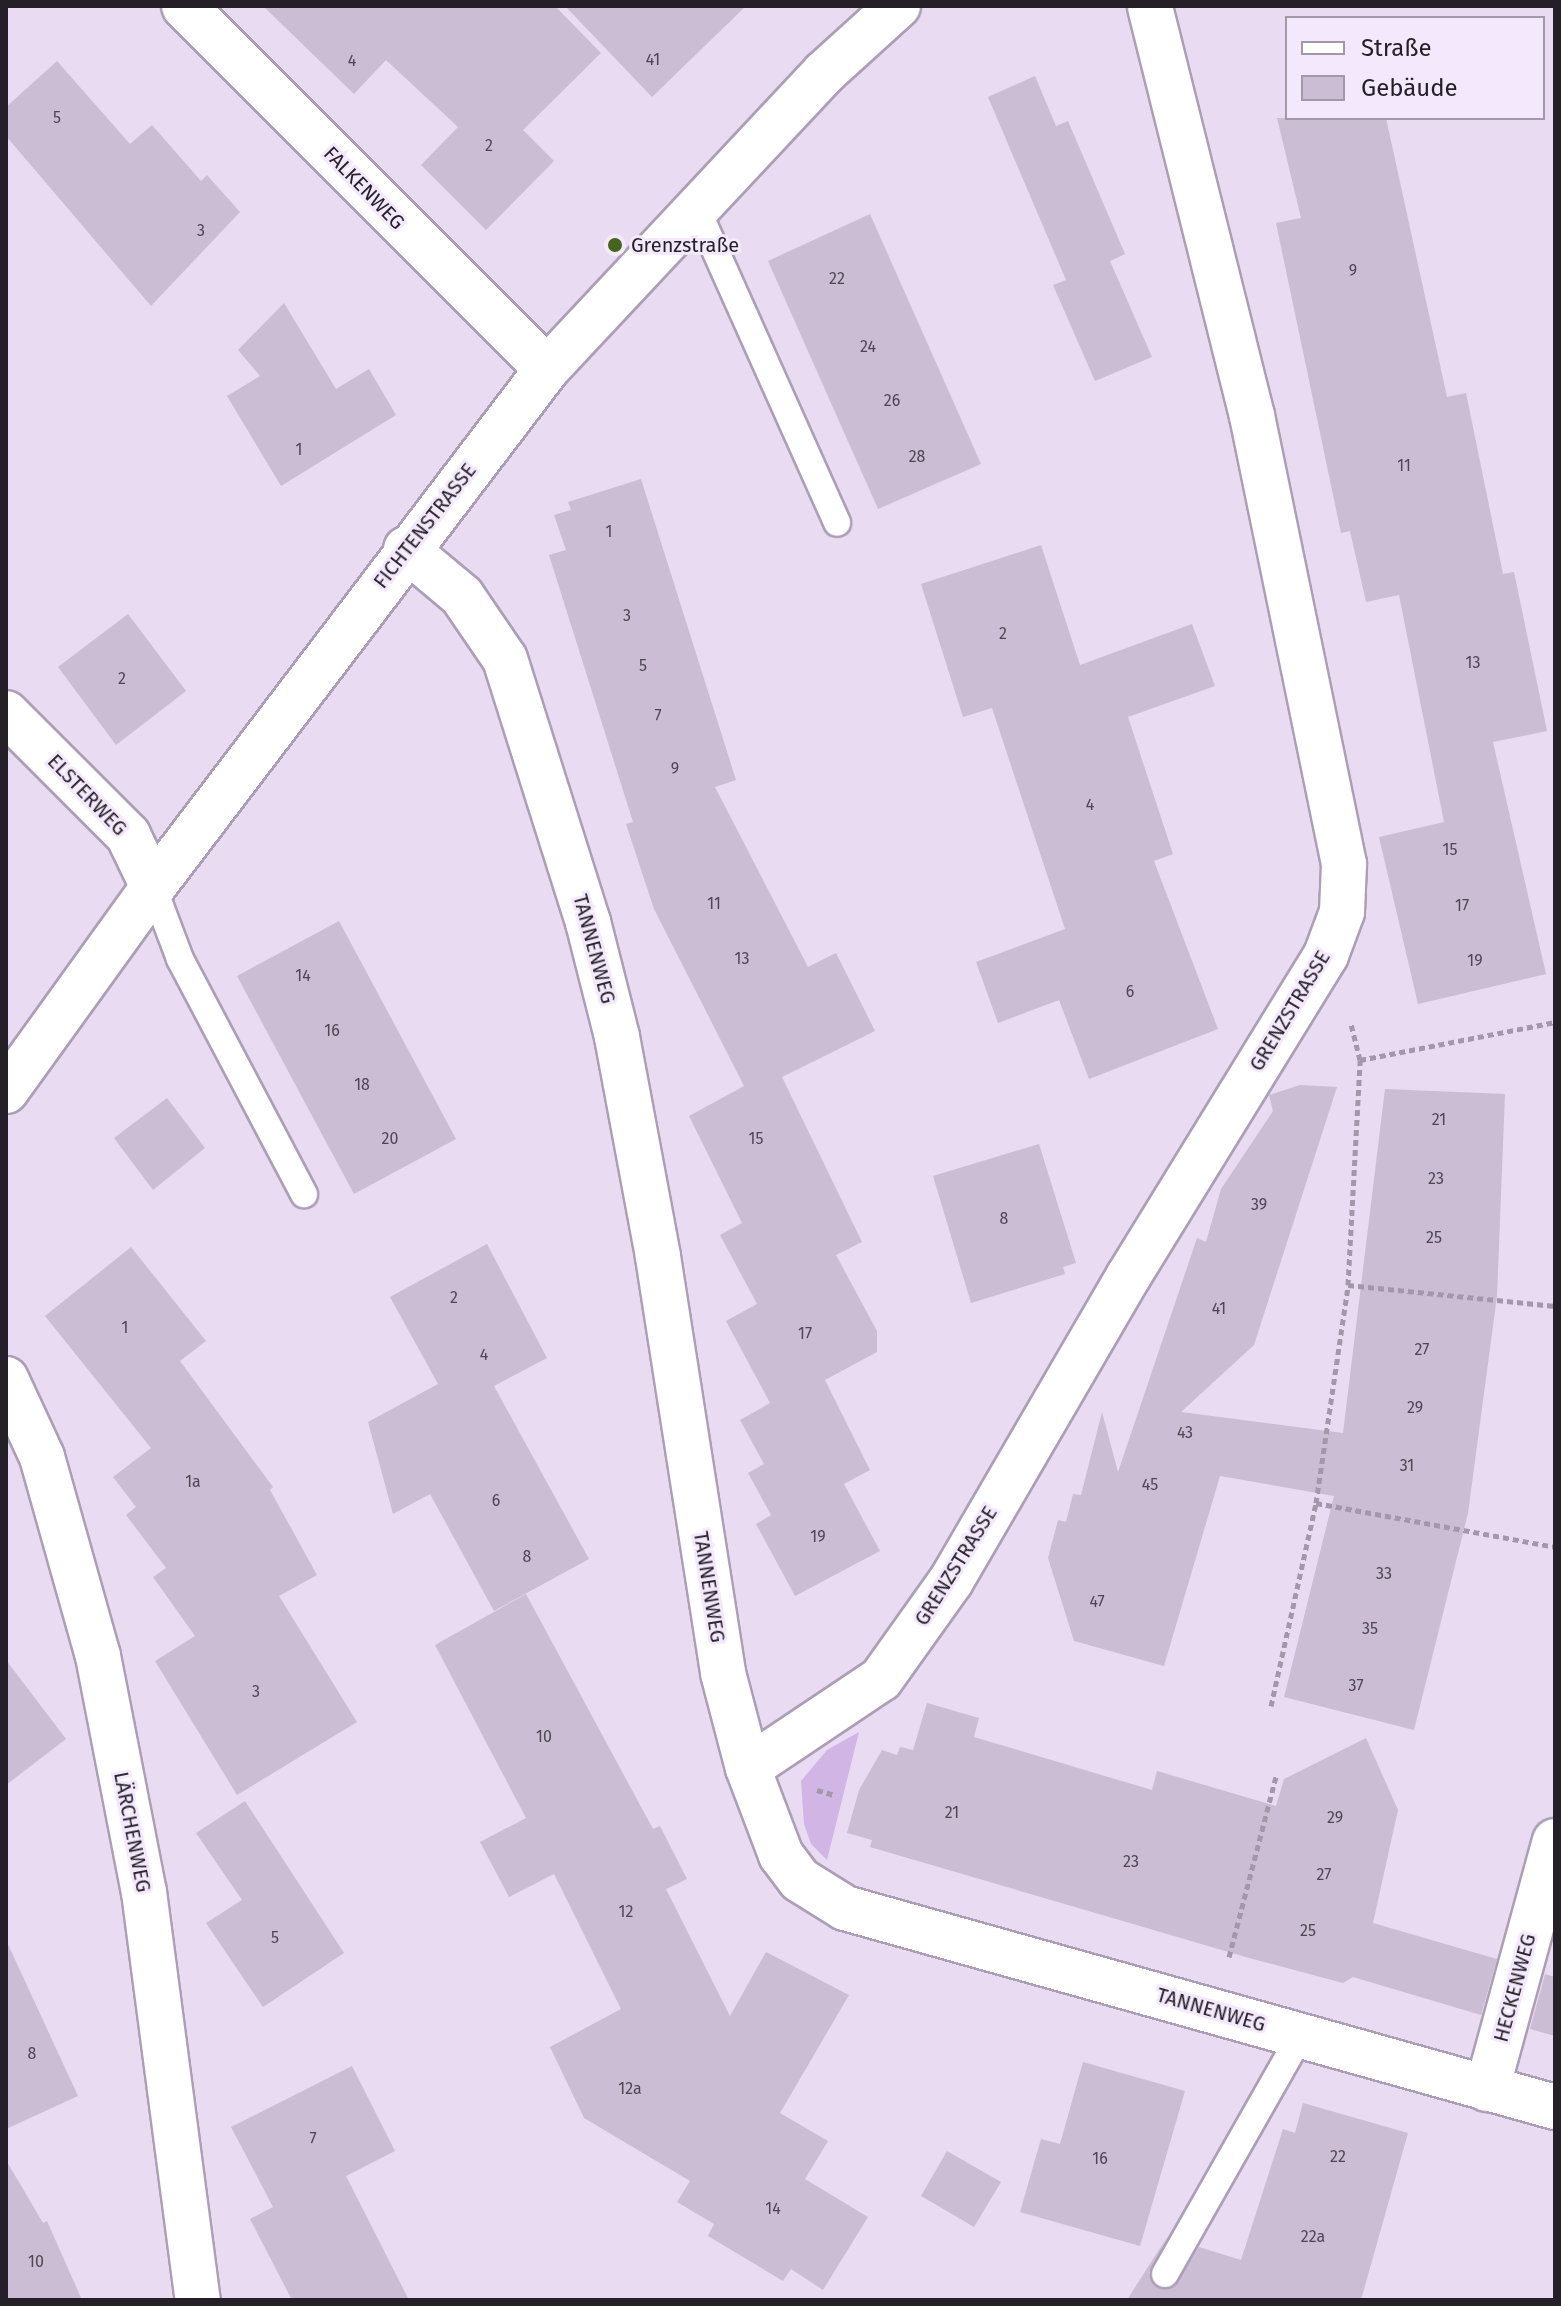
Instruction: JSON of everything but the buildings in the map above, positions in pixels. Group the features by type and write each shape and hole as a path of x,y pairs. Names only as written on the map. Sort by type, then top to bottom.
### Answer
{"street":[{"name":"FICHTENSTRASSE","path":"6,1091 153,887 406,549 547,369 695,205 824,73 898,6"},
{"name":"GRENZSTRASSE","path":"748,1768 881,1679 951,1581 1128,1277 1326,955 1342,912 1344,864 1252,416 1150,6"},
{"name":"FALKENWEG","path":"188,7 547,369"},
{"name":"TANNENWEG","path":"406,549 462,596 505,659 588,922 617,1037 658,1257 723,1673 748,1768 781,1855 822,1897 1555,2107"},
{"name":"ELSTERWEG","path":"6,713 128,835 153,887"},
{"name":"LÄRCHENWEG","path":"6,1379 42,1457 98,1656 144,1892 198,2300"},
{"name":"HECKENWEG","path":"1487,2089 1555,1841"}],"lane":[{"path":"695,205 837,523"},
{"path":"153,887 180,959 304,1194"},
{"path":"1165,2274 1301,2035"}],"path":[{"path":"1271,1706 1316,1503 1348,1285 1360,1060 1339,971 1326,955"},
{"path":"1360,1060 1555,1022"},
{"path":"1348,1285 1555,1306"},
{"path":"1316,1503 1555,1547"},
{"path":"1215,2011 1276,1776"}],"shaded area":[{"path":"859,1732 827,1860 811,1844 804,1824 801,1781 827,1750"}],"place":[{"name":"Grenzstraße","path":"615,245"}]}
